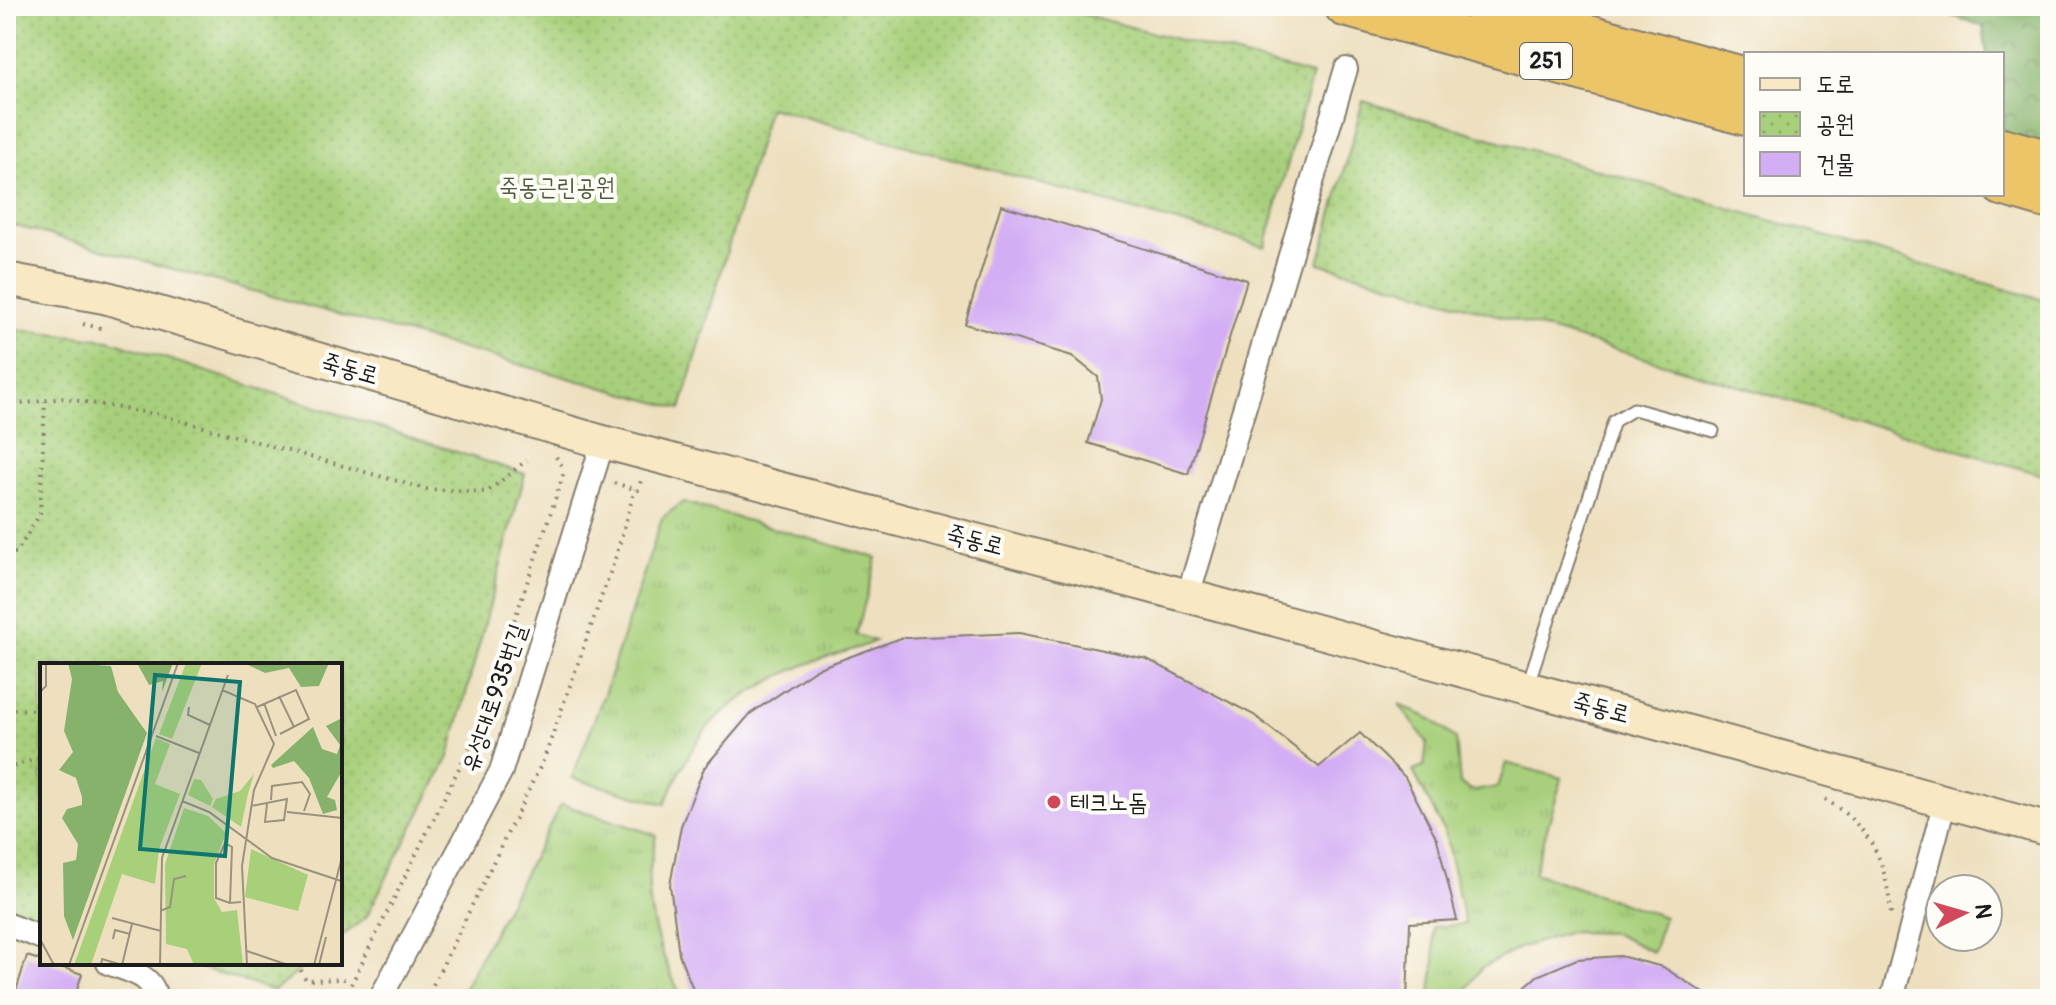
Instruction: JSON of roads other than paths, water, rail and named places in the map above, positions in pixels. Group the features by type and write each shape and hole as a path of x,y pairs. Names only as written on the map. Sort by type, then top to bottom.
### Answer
{"highway":[{"name":"251","path":"1345,6 1744,114"},
{"name":"251","path":"1483,6 1744,77"},
{"path":"2004,149 2050,161"},
{"path":"2004,186 2050,199"}],"street":[{"path":"1188,596 1346,69"},
{"name":"죽동로","path":"6,279 104,297 603,442 1188,596 2050,830"},
{"name":"유성대로935번길","path":"380,999 501,771 603,442"},
{"path":"1895,998 1945,801"},
{"path":"6,924 40,937"},
{"path":"113,965 147,978 155,988 156,999"}],"lane":[{"path":"1527,688 1614,421 1634,409 1713,431"}],"place":[{"name":"테크노돔","path":"1054,802"}],"park label":[{"name":"죽동근린공원","path":"557,187"}]}
